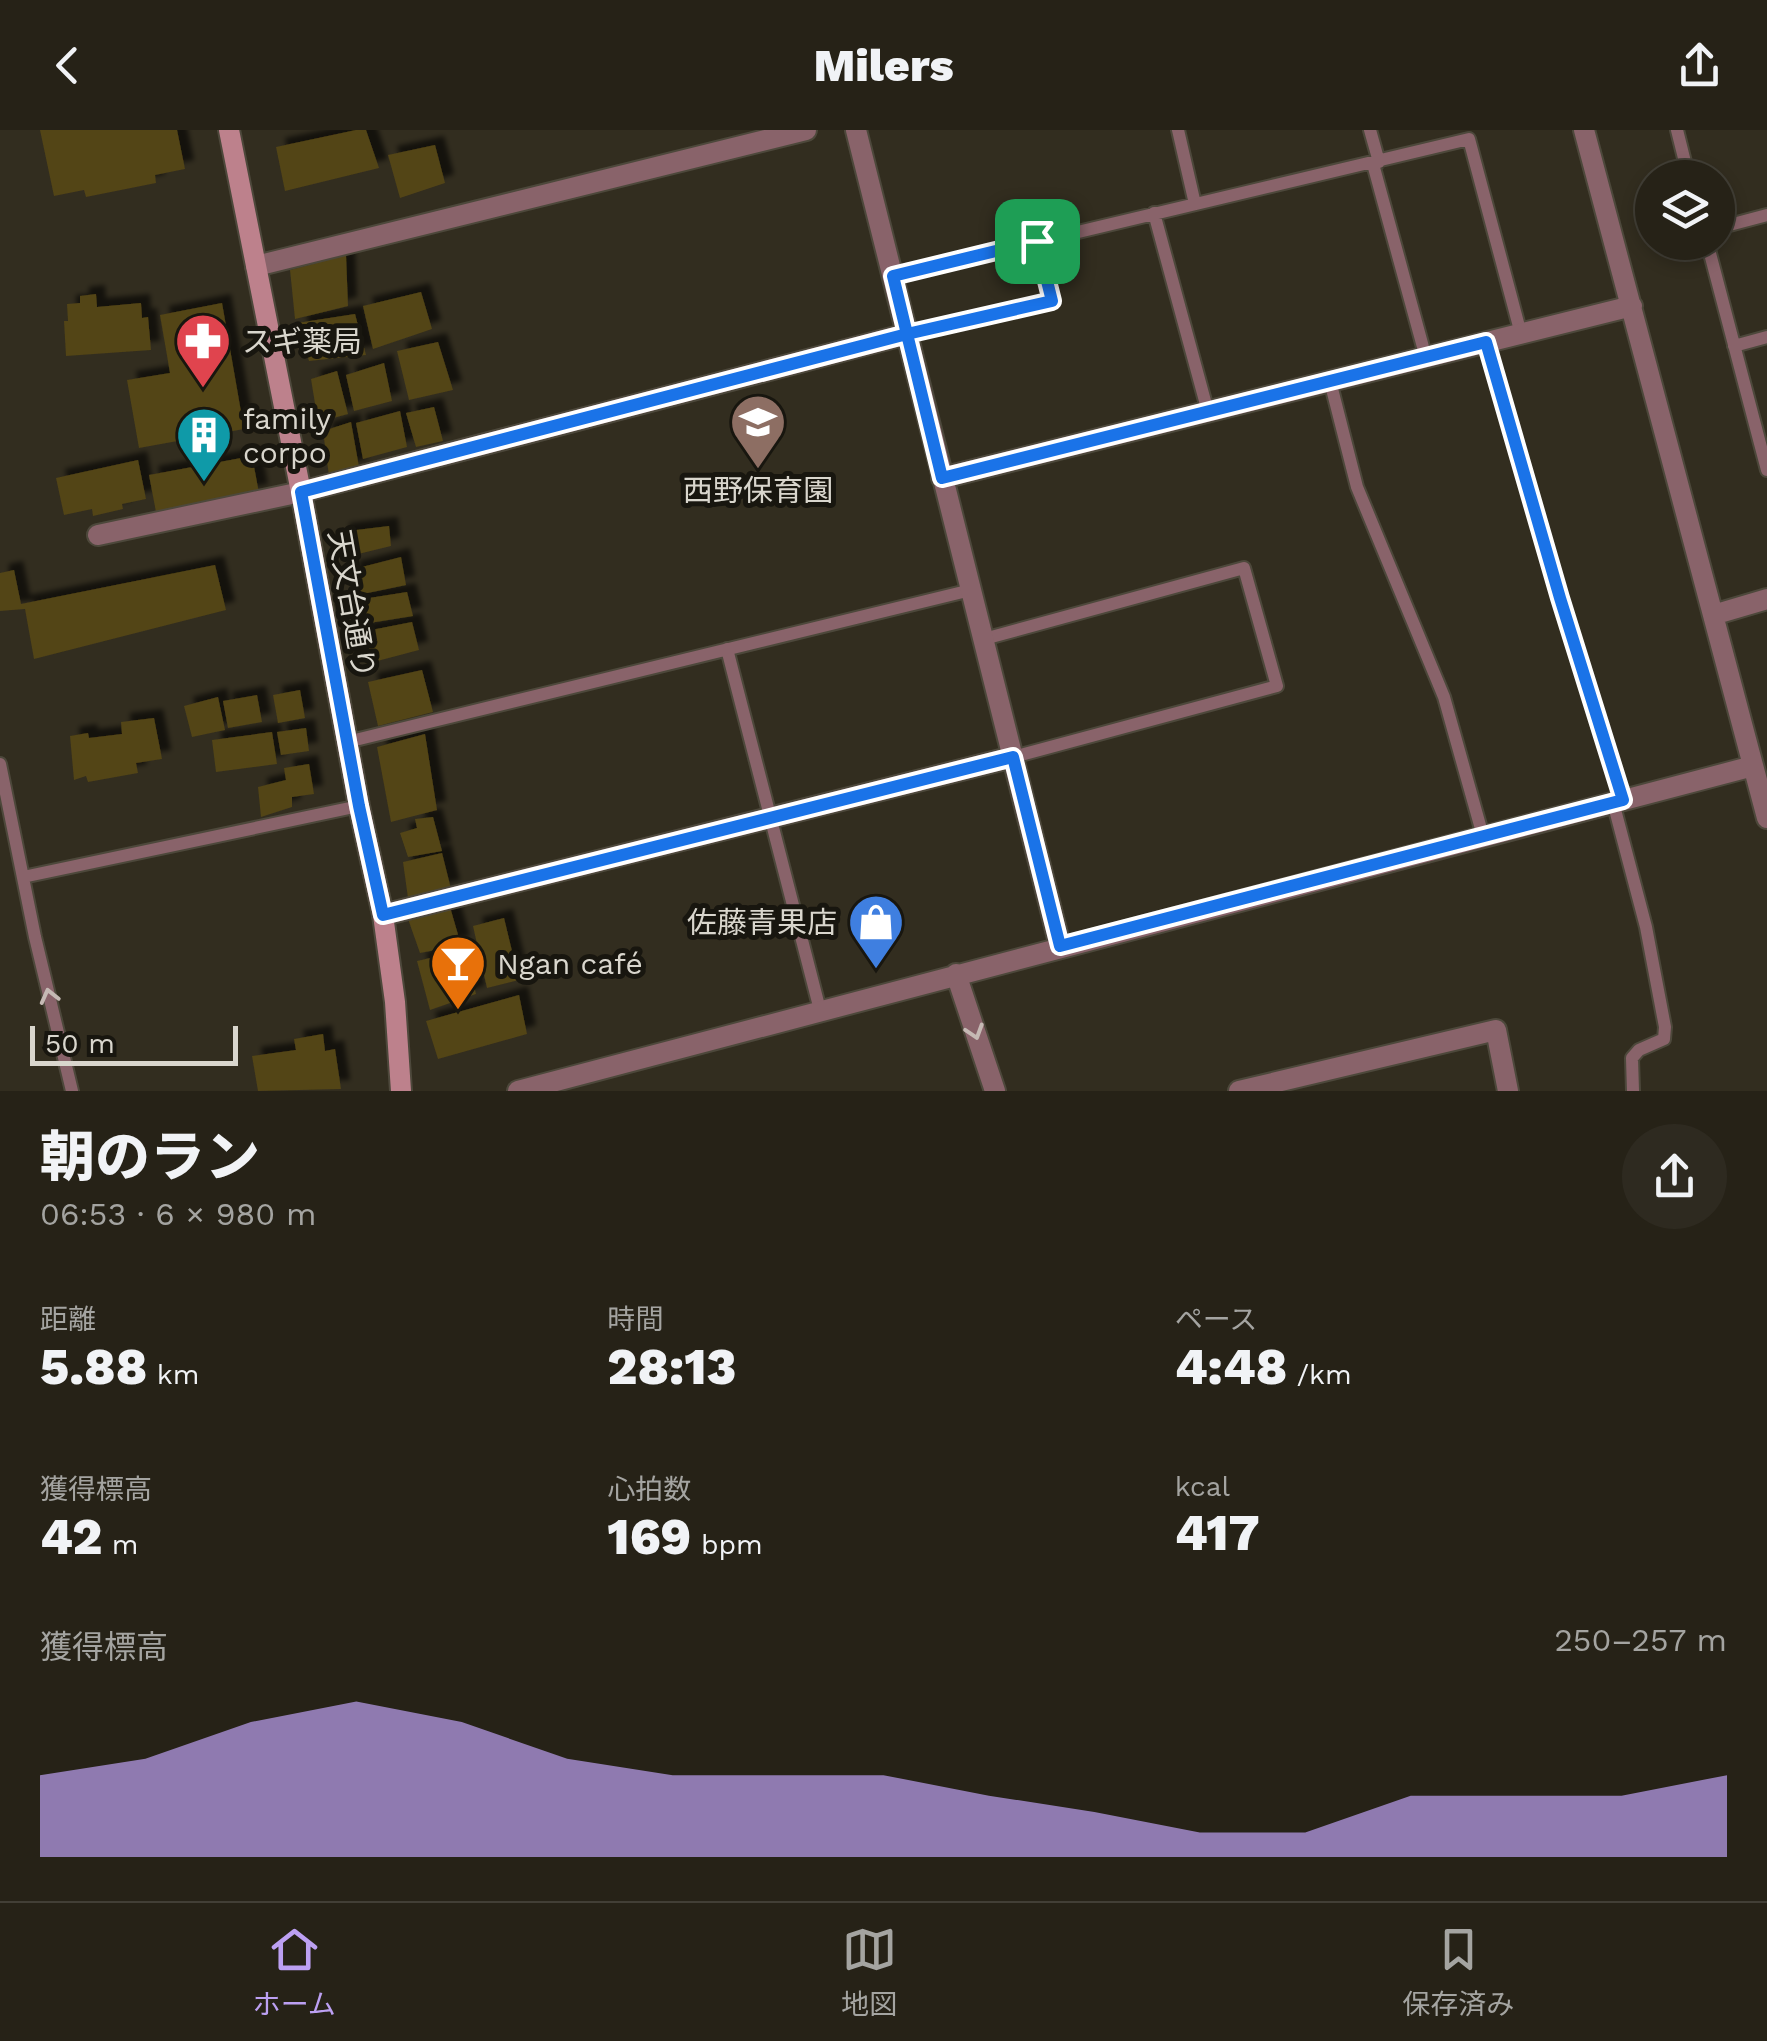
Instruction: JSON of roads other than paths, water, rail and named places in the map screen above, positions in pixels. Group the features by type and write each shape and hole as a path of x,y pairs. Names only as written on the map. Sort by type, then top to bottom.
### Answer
{"main road":[{"name":"天文台通り","path":"229,130 383,915 395,1002 401,1091"}],"street":[{"path":"256,266 806,130"},
{"path":"856,130 1060,946"},
{"path":"1584,130 1767,818"},
{"path":"942,478 1632,306"},
{"path":"98,535 301,492 907,334"},
{"path":"1713,615 1767,599"},
{"path":"383,915 1013,757"},
{"path":"518,1091 1753,766"},
{"path":"956,974 994,1091"},
{"path":"1239,1091 1496,1030 1508,1091"}],"lane":[{"path":"1178,130 1195,204"},
{"path":"1370,130 1426,358"},
{"path":"1677,130 1684,160"},
{"path":"893,276 1469,139 1520,334"},
{"path":"1154,213 1208,412"},
{"path":"1735,223 1767,215"},
{"path":"907,334 1052,301 1037,241"},
{"path":"1711,260 1764,447 1767,470"},
{"path":"1734,346 1767,337"},
{"path":"1486,342 1618,801 1646,928 1665,1027 1664,1039 1638,1050 1632,1058 1634,1091"},
{"path":"1330,381 1357,487 1444,696 1483,836"},
{"path":"984,639 1244,568 1278,686 1013,757"},
{"path":"347,742 971,590"},
{"path":"727,649 820,1010"},
{"path":"0,764 72,1091"},
{"path":"23,877 359,806"}],"place":[{"name":"スギ薬局","path":"203,390"},
{"name":"西野保育園","path":"758,471"},
{"name":"family corpo","path":"204,484"},
{"name":"佐藤青果店","path":"876,971"},
{"name":"Ngan café","path":"458,1012"}]}
